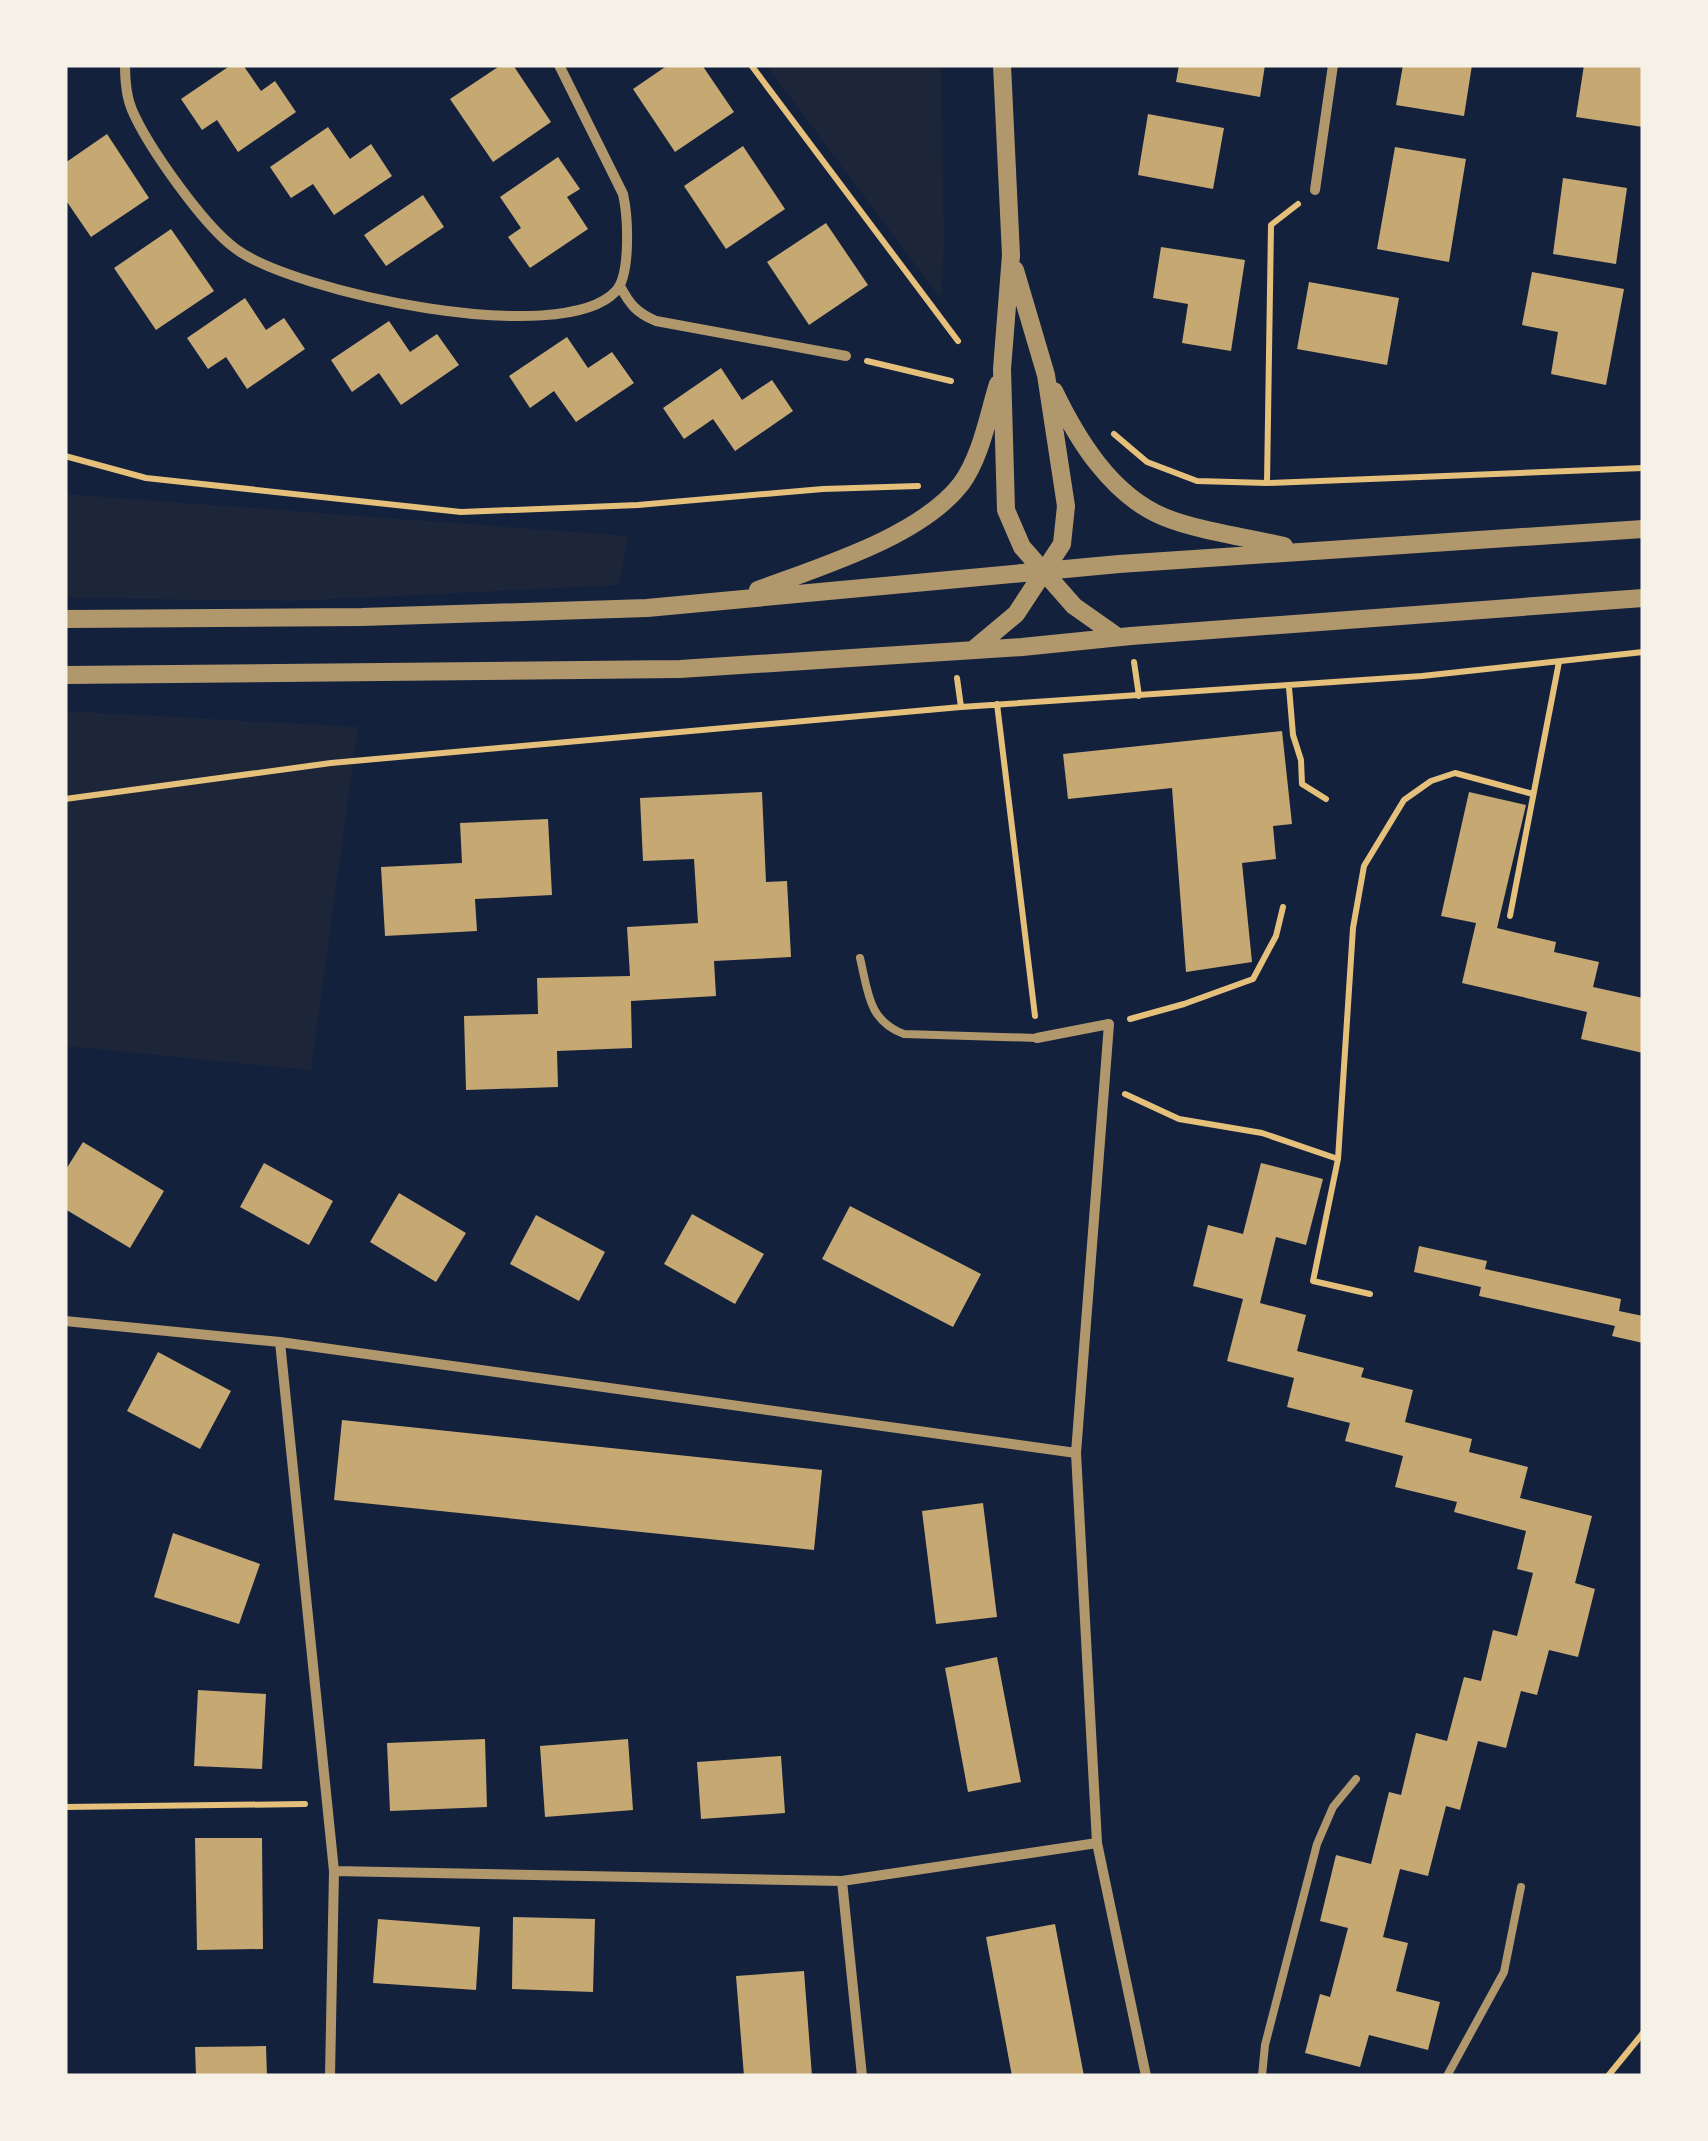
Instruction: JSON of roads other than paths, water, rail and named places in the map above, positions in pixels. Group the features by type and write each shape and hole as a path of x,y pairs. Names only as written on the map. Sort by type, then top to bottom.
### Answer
{"street":[{"path":"125,65 126,91 132,110 199,214 239,252 290,277 397,302 482,316 519,317 593,305 608,298 620,286 625,266 627,211 623,194 559,65"},
{"path":"1002,65 1011,254 1002,369 1006,510 1022,547 1074,606 1118,637"},
{"path":"1315,190 1333,65"},
{"path":"964,650 1016,614 1062,544 1066,506 1046,376 1011,254"},
{"path":"620,286 630,305 656,321 846,356"},
{"path":"738,598 890,538 936,508 960,485 975,457 1002,369"},
{"path":"1046,376 1072,429 1099,465 1125,491 1162,517 1304,551"},
{"path":"65,618 362,617 647,608 1304,551 1643,529"},
{"path":"65,674 660,670 1643,598"},
{"path":"1037,1038 1109,1024 1076,1453 1097,1842 1146,2076"},
{"path":"65,1321 280,1342 1076,1453"},
{"path":"280,1342 334,1872 330,2076"},
{"path":"334,1872 842,1881 1097,1842"},
{"path":"842,1881 862,2076"}],"lane":[{"path":"860,958 874,1013 888,1028 904,1034 1037,1038"},
{"path":"1262,2076 1265,2045 1316,1844 1333,1808 1356,1779"},
{"path":"1447,2076 1504,1972 1522,1887"}]}
